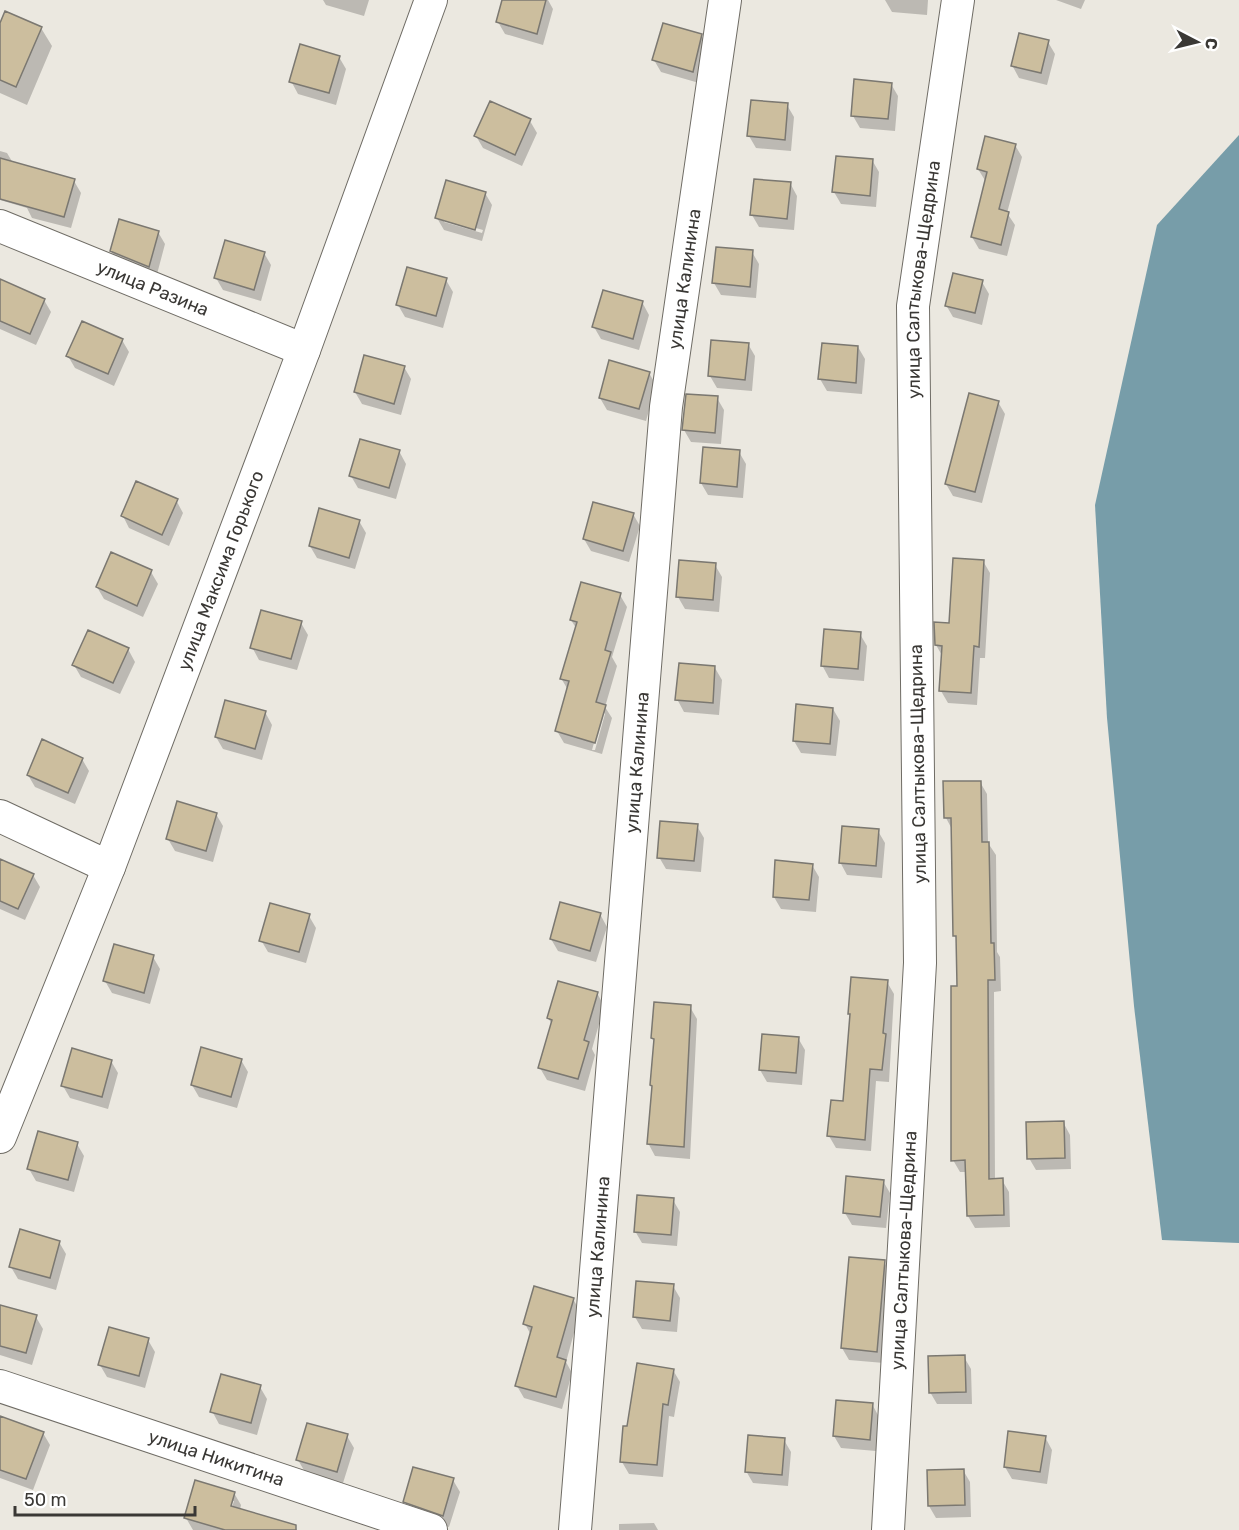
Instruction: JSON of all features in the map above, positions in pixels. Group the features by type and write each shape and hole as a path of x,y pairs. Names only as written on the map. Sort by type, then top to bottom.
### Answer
{"street":[{"name":"улица Максима Горького","path":"0,1137 109,867 304,350 431,0"},
{"name":"улица Калинина","path":"575,1530 666,407 725,0"},
{"name":"улица Салтыкова-Щедрина","path":"888,1530 920,963 913,306 958,0"},
{"name":"улица Разина","path":"0,226 304,350"},
{"path":"0,816 109,867"},
{"name":"улица Никитина","path":"0,1386 431,1530"}],"water":[{"path":"1239,135 1239,1243 1162,1240 1134,1006 1107,718 1095,505 1157,225"}],"building":[{"path":"502,0 546,0 537,34 496,22"},
{"path":"5,11 42,27 16,87 0,80 0,23"},
{"path":"663,23 702,34 693,72 652,60"},
{"path":"1019,33 1049,40 1041,73 1011,66"},
{"path":"300,44 340,56 329,93 289,82"},
{"path":"854,79 892,83 888,119 851,116"},
{"path":"751,100 788,103 785,140 747,136"},
{"path":"490,101 531,119 515,155 474,136"},
{"path":"985,136 1016,144 999,209 1009,212 1001,245 971,237 987,172 977,169"},
{"path":"836,156 873,159 870,196 832,192"},
{"path":"0,158 75,179 64,217 0,199"},
{"path":"754,179 791,182 787,219 750,215"},
{"path":"446,180 486,192 475,230 435,218"},
{"path":"119,219 159,231 149,267 110,251"},
{"path":"225,240 265,252 254,290 214,278"},
{"path":"716,247 753,250 750,287 712,283"},
{"path":"407,267 447,278 436,316 396,305"},
{"path":"953,273 983,280 975,313 945,306"},
{"path":"0,279 45,299 30,334 0,321"},
{"path":"603,290 643,301 633,339 592,327"},
{"path":"82,321 123,339 108,374 66,356"},
{"path":"711,340 749,343 745,380 708,376"},
{"path":"822,343 858,346 856,383 818,379"},
{"path":"364,355 405,366 394,404 354,392"},
{"path":"609,360 650,372 639,409 599,398"},
{"path":"969,393 999,401 975,492 945,484"},
{"path":"686,394 718,396 715,433 682,430"},
{"path":"360,439 400,450 389,488 349,476"},
{"path":"703,447 740,450 737,487 700,483"},
{"path":"136,481 178,499 162,535 121,516"},
{"path":"593,502 634,513 623,551 583,539"},
{"path":"319,508 360,520 349,558 309,546"},
{"path":"111,552 152,570 137,606 96,587"},
{"path":"953,558 984,560 979,647 974,646 971,693 939,691 942,646 935,645 934,622 949,623"},
{"path":"679,560 716,563 713,600 676,597"},
{"path":"581,582 621,593 605,650 611,652 596,702 606,705 595,743 555,731 569,681 560,679 577,622 570,620"},
{"path":"261,610 302,621 291,659 250,648"},
{"path":"824,629 861,632 858,669 821,666"},
{"path":"88,630 129,648 113,683 72,665"},
{"path":"679,663 715,666 713,703 675,700"},
{"path":"225,700 266,711 255,749 215,737"},
{"path":"796,704 833,708 830,744 793,741"},
{"path":"42,739 83,758 68,793 27,775"},
{"path":"943,781 981,781 982,842 989,842 991,943 994,943 995,980 988,980 989,1179 1003,1178 1004,1215 967,1216 965,1160 951,1161 951,986 957,986 956,936 953,936 951,818 944,818"},
{"path":"177,801 217,813 206,851 166,839"},
{"path":"660,821 698,824 694,861 657,858"},
{"path":"842,826 879,829 876,866 839,863"},
{"path":"0,859 34,874 18,909 0,901"},
{"path":"775,860 813,864 809,900 773,897"},
{"path":"560,902 601,913 590,951 550,939"},
{"path":"270,903 310,914 299,952 259,941"},
{"path":"114,944 154,955 144,993 103,981"},
{"path":"851,977 888,980 882,1070 870,1069 865,1140 827,1136 831,1100 843,1101"},
{"path":"558,981 598,992 584,1040 589,1042 578,1079 538,1068 552,1020 547,1018"},
{"path":"654,1002 691,1005 684,1147 647,1144 652,1086 650,1085 654,1039 651,1038"},
{"path":"762,1034 799,1037 796,1073 759,1070"},
{"path":"201,1047 242,1059 231,1097 191,1085"},
{"path":"72,1048 112,1060 102,1097 61,1086"},
{"path":"1064,1121 1065,1158 1027,1159 1026,1122"},
{"path":"38,1131 78,1142 68,1180 27,1169"},
{"path":"846,1176 884,1180 880,1217 843,1213"},
{"path":"637,1195 674,1198 671,1235 634,1232"},
{"path":"20,1229 60,1241 50,1278 9,1267"},
{"path":"849,1257 885,1260 877,1352 841,1348"},
{"path":"636,1281 674,1284 670,1321 633,1317"},
{"path":"534,1286 574,1298 557,1357 566,1360 556,1397 515,1386 532,1327 523,1324"},
{"path":"0,1305 37,1315 26,1353 0,1346"},
{"path":"109,1327 149,1338 139,1376 98,1365"},
{"path":"965,1355 966,1392 929,1393 928,1356"},
{"path":"637,1363 674,1369 668,1405 663,1404 657,1465 620,1462 623,1426 627,1426"},
{"path":"221,1374 261,1385 251,1423 210,1412"},
{"path":"836,1400 873,1403 870,1440 833,1436"},
{"path":"0,1416 44,1432 26,1479 0,1470"},
{"path":"307,1423 348,1434 337,1472 296,1460"},
{"path":"1008,1431 1046,1436 1040,1472 1004,1467"},
{"path":"748,1435 785,1438 782,1475 745,1472"},
{"path":"413,1467 454,1478 443,1516 403,1502"},
{"path":"964,1469 965,1505 928,1506 927,1470"},
{"path":"195,1480 235,1492 231,1506 296,1525 296,1530 225,1530 184,1518"}]}
